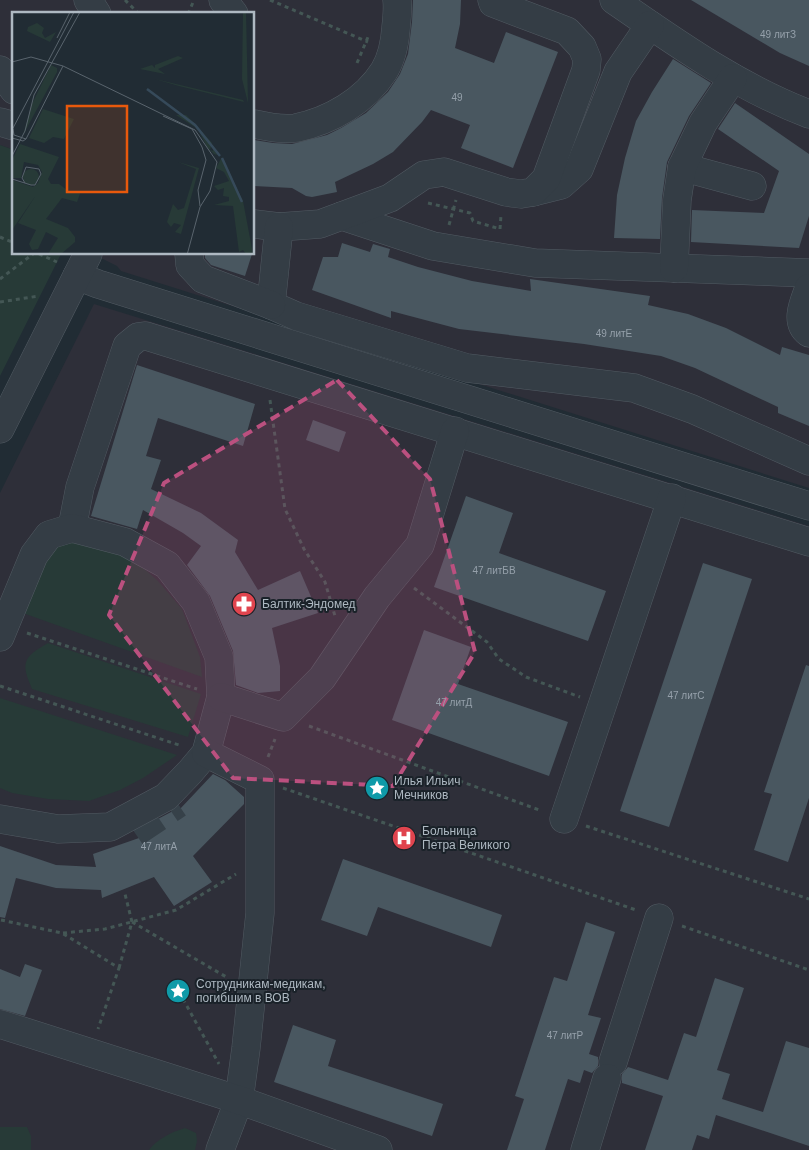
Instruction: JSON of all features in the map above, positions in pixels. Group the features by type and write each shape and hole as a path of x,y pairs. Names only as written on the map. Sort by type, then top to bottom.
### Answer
{"lane":[{"path":"88,0 96,12"},
{"path":"213,12 219,0"},
{"path":"224,0 233,12"},
{"path":"255,124 271,128 294,128 332,116 364,95 384,70 394,44 397,0"},
{"path":"492,0 493,3 567,31 582,47 587,59 586,70 546,179 533,192"},
{"path":"614,0 733,78 784,104 809,114"},
{"path":"271,305 266,225 320,224 390,198 424,175 444,172 506,192 521,194 561,185 579,169 618,72 650,25"},
{"path":"0,70 12,87"},
{"path":"674,268 677,200 682,167 703,123 733,78"},
{"path":"682,167 752,186"},
{"path":"342,216 433,246 535,263 809,273"},
{"path":"189,255 190,265 203,279 296,316 467,368 634,388 692,409 809,461"},
{"path":"0,430 76,265 107,287 809,506"},
{"path":"809,288 800,312 804,330 809,333"},
{"path":"72,528 80,487 127,346 138,337 146,336 809,542"},
{"path":"221,697 283,717 322,678 377,596 420,545 455,431"},
{"path":"564,820 672,498"},
{"path":"1,630 34,555 49,535 72,528 126,542 167,565 196,602 219,657 221,697 198,763 178,804"},
{"path":"198,763 260,780 260,913 252,992 239,1100 220,1150"},
{"path":"0,819 58,829 110,827 166,797 198,763"},
{"path":"85,828 136,832"},
{"path":"585,1150 659,918"},
{"path":"0,1024 239,1100 378,1150"}],"path":[{"path":"125,0 137,12"},
{"path":"189,12 194,0"},
{"path":"270,0 368,42"},
{"path":"356,67 371,31"},
{"path":"445,248 453,209 463,178"},
{"path":"414,182 424,201 470,213 473,221 500,228"},
{"path":"499,257 500,228 506,192"},
{"path":"0,237 12,242"},
{"path":"0,279 32,255"},
{"path":"42,255 76,265"},
{"path":"0,302 46,295"},
{"path":"266,372 285,509 304,549 325,582 335,617"},
{"path":"396,574 487,642 499,658 526,677 602,705"},
{"path":"1,630 221,697"},
{"path":"0,686 198,763"},
{"path":"283,717 260,780 809,970"},
{"path":"1,920 62,933 105,929 176,910 260,860"},
{"path":"90,1053 119,968 132,922 125,894"},
{"path":"132,922 252,992"},
{"path":"62,933 119,968"},
{"path":"182,999 220,1066"}],"highlighted area":[{"path":"337,380 430,479 475,652 393,786 233,778 109,615 164,483"}],"shaded area":[{"path":"0,0 809,0 809,488 121,271 117,266 95,255 255,255 255,12 12,12 12,149 0,145"},
{"name":"Больница Петра Великого","path":"94,304 809,526 809,1150 0,1150 0,493"}],"green space":[{"path":"0,145 12,149 12,255 60,255 0,376"},
{"path":"76,542 113,549 133,559 158,581 182,609 200,657 202,677 20,612 54,545"},
{"path":"48,643 201,694 188,737 32,689 26,673 26,662 33,653"},
{"path":"0,698 177,755 143,778 120,790 89,801 48,799 12,793 0,788"},
{"path":"0,1127 27,1127 31,1136 31,1150 0,1150"},
{"path":"185,1128 196,1133 195,1150 149,1150 165,1136"}],"building":[{"path":"413,0 461,0 460,24 455,48 494,63 506,32 558,52 513,168 461,148 470,125 431,110 393,152 335,182 337,192 312,197 306,196 292,188 255,186 255,140 292,144 327,135 366,113 388,92 400,74 408,54"},
{"path":"691,0 809,0 809,66 780,53"},
{"path":"673,59 711,83 689,116 667,162 662,198 660,239 614,238 617,195 636,121"},
{"path":"735,103 809,154 809,216 799,248 691,242 692,210 764,213 779,171 718,129"},
{"path":"342,243 370,252 373,244 390,249 388,257 472,281 531,291 530,279 650,296 648,305 688,314 726,328 780,355 782,347 809,355 809,426 778,413 778,407 695,368 661,356 584,344 459,329 391,311 391,318 312,290 323,257 338,257"},
{"path":"205,255 252,255 245,276 211,265 205,258"},
{"path":"137,365 255,404 243,446 158,418 146,456 161,460 151,489 201,513 238,540 235,552 258,590 300,571 318,613 272,628 280,666 280,691 258,693 236,685 233,651 210,596 187,565 201,546 183,533 143,510 137,529 91,516"},
{"path":"313,420 346,432 339,452 306,440"},
{"path":"466,496 513,513 499,553 606,591 588,641 434,587"},
{"path":"703,563 752,579 669,827 620,811"},
{"path":"424,630 471,647 458,684 568,722 549,776 392,720"},
{"path":"806,665 809,666 809,798 788,862 754,850 772,794 764,792"},
{"path":"213,774 225,780 244,797 244,804 193,856 212,882 174,906 154,877 102,898 101,890 56,888 16,878 5,918 0,917 0,846 56,865 96,867 93,854 139,838 135,831 179,806 180,809"},
{"path":"343,859 502,915 491,947 378,907 367,936 321,920"},
{"path":"586,922 615,932 588,1015 601,1018 589,1054 598,1057 598,1066 592,1073 584,1070 580,1083 568,1079 545,1150 507,1150 524,1099 515,1096 554,977 567,981"},
{"path":"25,964 42,970 25,1016 0,1009 0,969 20,977"},
{"path":"715,978 744,988 717,1070 730,1074 722,1099 763,1112 786,1041 809,1048 809,1146 716,1115 709,1139 697,1135 692,1150 645,1150 663,1096 622,1083 622,1074 628,1067 668,1080 684,1033 696,1037"},
{"path":"293,1025 336,1040 328,1066 443,1104 432,1136 274,1082"}],"tunnel":[{"path":"135,833 178,804"}],"place":[{"name":"Балтик-Эндомед","path":"244,604"},
{"name":"Илья Ильич Мечников","path":"377,788"},
{"name":"Больница Петра Великого","path":"404,838"},
{"name":"Сотрудникам-медикам, погибшим в ВОВ","path":"178,991"}]}
